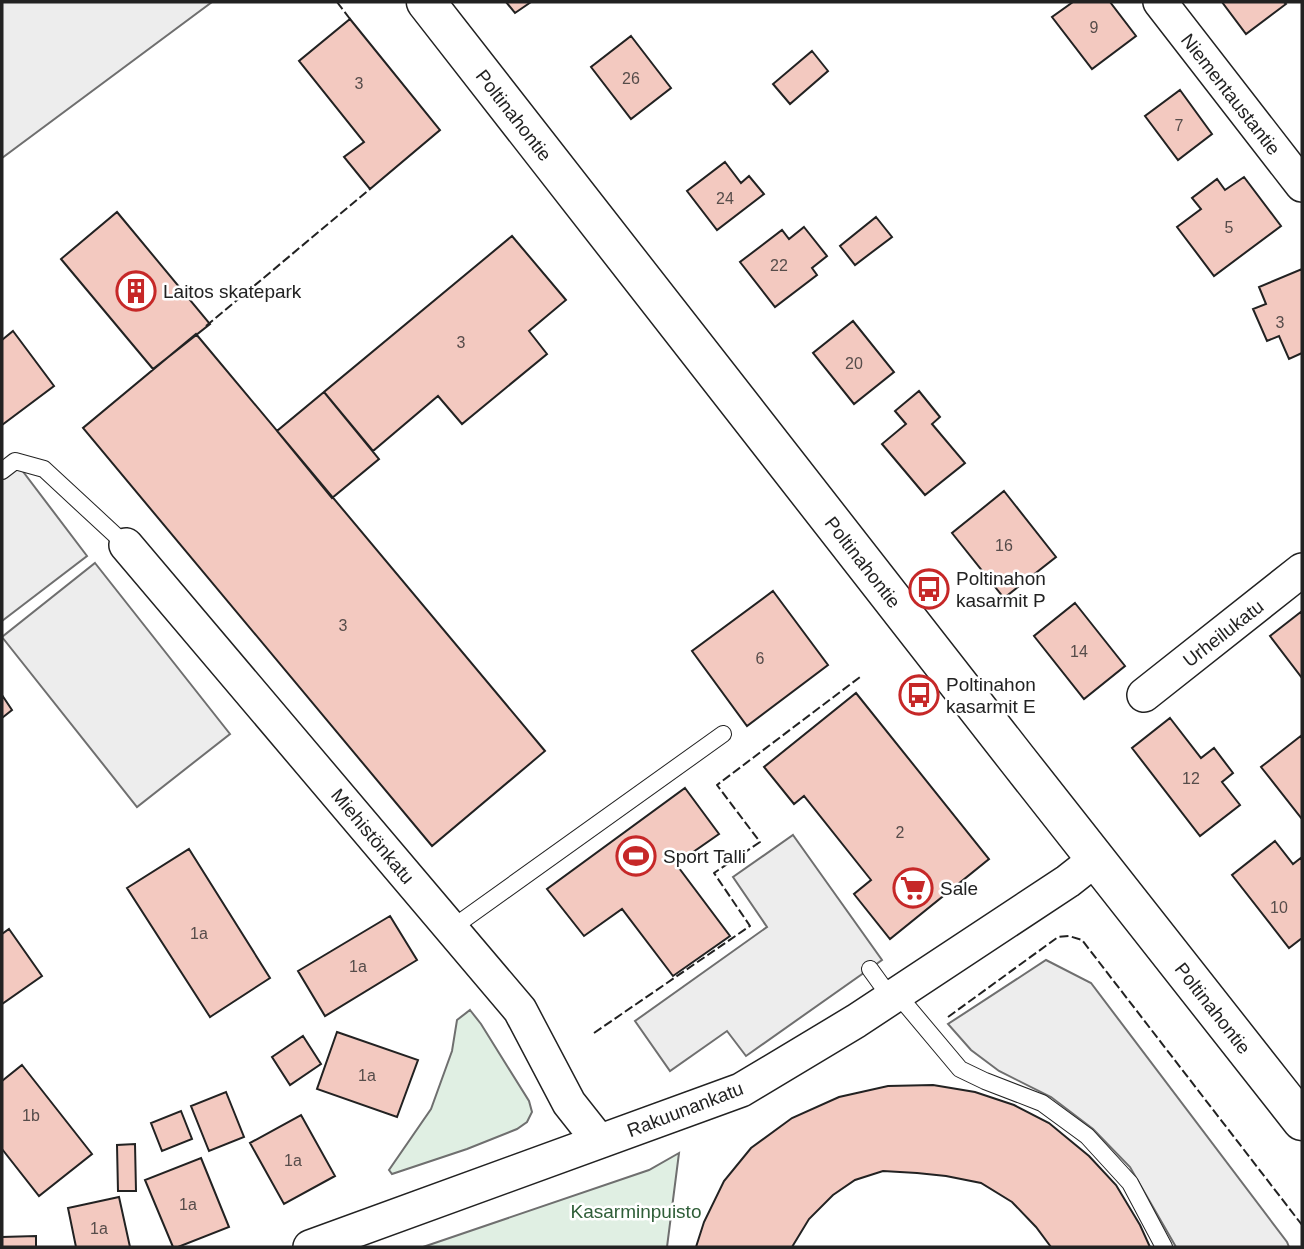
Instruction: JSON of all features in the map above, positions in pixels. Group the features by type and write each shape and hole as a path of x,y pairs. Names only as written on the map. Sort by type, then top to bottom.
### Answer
{"main road":[{"name":"Poltinahontie","path":"426,2 1302,1121"}],"street":[{"name":"Niementaustantie","path":"1160,2 1302,185"},
{"name":"Miehistönkatu","path":"126,545 520,1010 569,1103 599,1141"},
{"name":"Urheilukatu","path":"1144,695 1302,570"},
{"name":"Rakuunankatu","path":"310,1247 741,1090 894,996 1068,881 1096,859"}],"lane":[{"path":"2,471 15,461 44,470 126,545"},
{"path":"452,928 723,734"},
{"path":"870,969 960,1069 1042,1103 1087,1136 1130,1183 1164,1247"}],"green space":[{"path":"470,1010 529,1101 532,1112 527,1122 517,1129 392,1174 389,1170 431,1109 452,1051 457,1020"},
{"name":"Kasarminpuisto","path":"679,1153 667,1247 423,1247 649,1170"}],"shaded area":[{"path":"2,2 212,2 2,158"},
{"path":"15,461 87,556 2,621 2,471"},
{"path":"95,563 230,734 137,807 2,637"},
{"path":"793,835 882,960 746,1056 727,1031 670,1071 635,1021 767,927 733,877"},
{"path":"1046,960 1091,983 1289,1247 1176,1247 1130,1167 1093,1129 1051,1097 999,1071 971,1050 948,1024"}],"building":[{"path":"506,2 531,2 515,13"},
{"path":"1073,2 1110,2 1136,36 1092,69 1052,17"},
{"path":"1222,2 1284,2 1286,4 1246,34"},
{"path":"350,19 440,130 370,189 344,157 364,142 299,61"},
{"path":"631,36 671,88 631,119 591,67"},
{"path":"812,51 828,71 790,104 773,84"},
{"path":"1180,90 1212,134 1178,160 1145,116"},
{"path":"725,162 741,183 749,176 764,194 717,230 687,191"},
{"path":"1244,177 1281,226 1214,276 1177,227 1201,209 1192,198 1217,179 1225,190"},
{"name":"Laitos skatepark","path":"117,212 210,324 153,369 61,259"},
{"path":"876,217 892,237 855,265 840,246"},
{"path":"804,227 827,256 812,268 817,275 775,307 740,262 782,230 789,239"},
{"path":"512,236 566,300 529,331 547,354 462,424 438,396 373,451 324,392"},
{"path":"1302,269 1302,353 1289,359 1279,336 1267,341 1253,309 1266,304 1259,287"},
{"path":"853,321 894,372 854,404 813,353"},
{"path":"13,331 54,386 2,425 2,340"},
{"path":"196,334 545,751 432,846 83,428"},
{"path":"919,391 940,417 932,424 965,463 925,495 882,444 906,424 895,411"},
{"path":"324,392 379,459 332,498 277,431"},
{"path":"1004,491 1056,557 1004,598 952,533"},
{"path":"773,591 828,665 747,726 692,651"},
{"path":"1075,603 1125,666 1084,699 1034,636"},
{"path":"1302,611 1302,678 1270,636"},
{"path":"856,693 989,859 890,939 854,894 871,880 804,796 794,804 764,767"},
{"path":"2,695 12,710 2,718"},
{"path":"1170,718 1201,758 1214,748 1233,773 1222,782 1240,805 1200,836 1132,748"},
{"path":"1302,735 1302,819 1261,767"},
{"path":"685,788 719,834 676,864 730,936 673,976 622,909 584,936 547,889"},
{"path":"1275,841 1293,864 1302,857 1302,938 1289,948 1232,875"},
{"path":"189,849 270,978 210,1017 127,888"},
{"path":"390,916 417,960 325,1016 298,971"},
{"path":"9,929 42,976 2,1004 2,934"},
{"path":"337,1032 418,1060 397,1117 317,1089"},
{"path":"303,1036 321,1064 290,1085 272,1057"},
{"path":"22,1065 92,1154 39,1196 2,1149 2,1081"},
{"path":"933,1085 975,1092 1014,1105 1049,1123 1089,1156 1116,1185 1150,1247 1051,1247 1012,1202 981,1183 946,1176 883,1171 855,1180 833,1195 809,1219 792,1247 696,1247 704,1222 724,1181 751,1148 792,1118 839,1097 888,1086"},
{"path":"226,1092 244,1137 209,1151 191,1106"},
{"path":"181,1111 192,1139 162,1151 151,1123"},
{"path":"301,1115 335,1176 284,1204 250,1143"},
{"path":"135,1144 136,1191 118,1191 117,1145"},
{"path":"201,1158 229,1227 173,1247 145,1180"},
{"path":"119,1197 130,1247 76,1247 68,1208"},
{"path":"36,1236 36,1247 2,1247 2,1237"}],"fence":[{"path":"337,2 350,19"},
{"path":"206,326 370,189"},
{"path":"594,1033 750,926 714,873 760,842 717,785 860,677"},
{"path":"948,1017 1058,937 1069,936 1082,940 1302,1225"}],"place":[{"name":"Laitos skatepark","path":"136,291"},
{"name":"Poltinahon kasarmit P","path":"929,589"},
{"name":"Poltinahon kasarmit E","path":"919,695"},
{"name":"Sport Talli","path":"636,856"},
{"name":"Sale","path":"913,888"}]}
